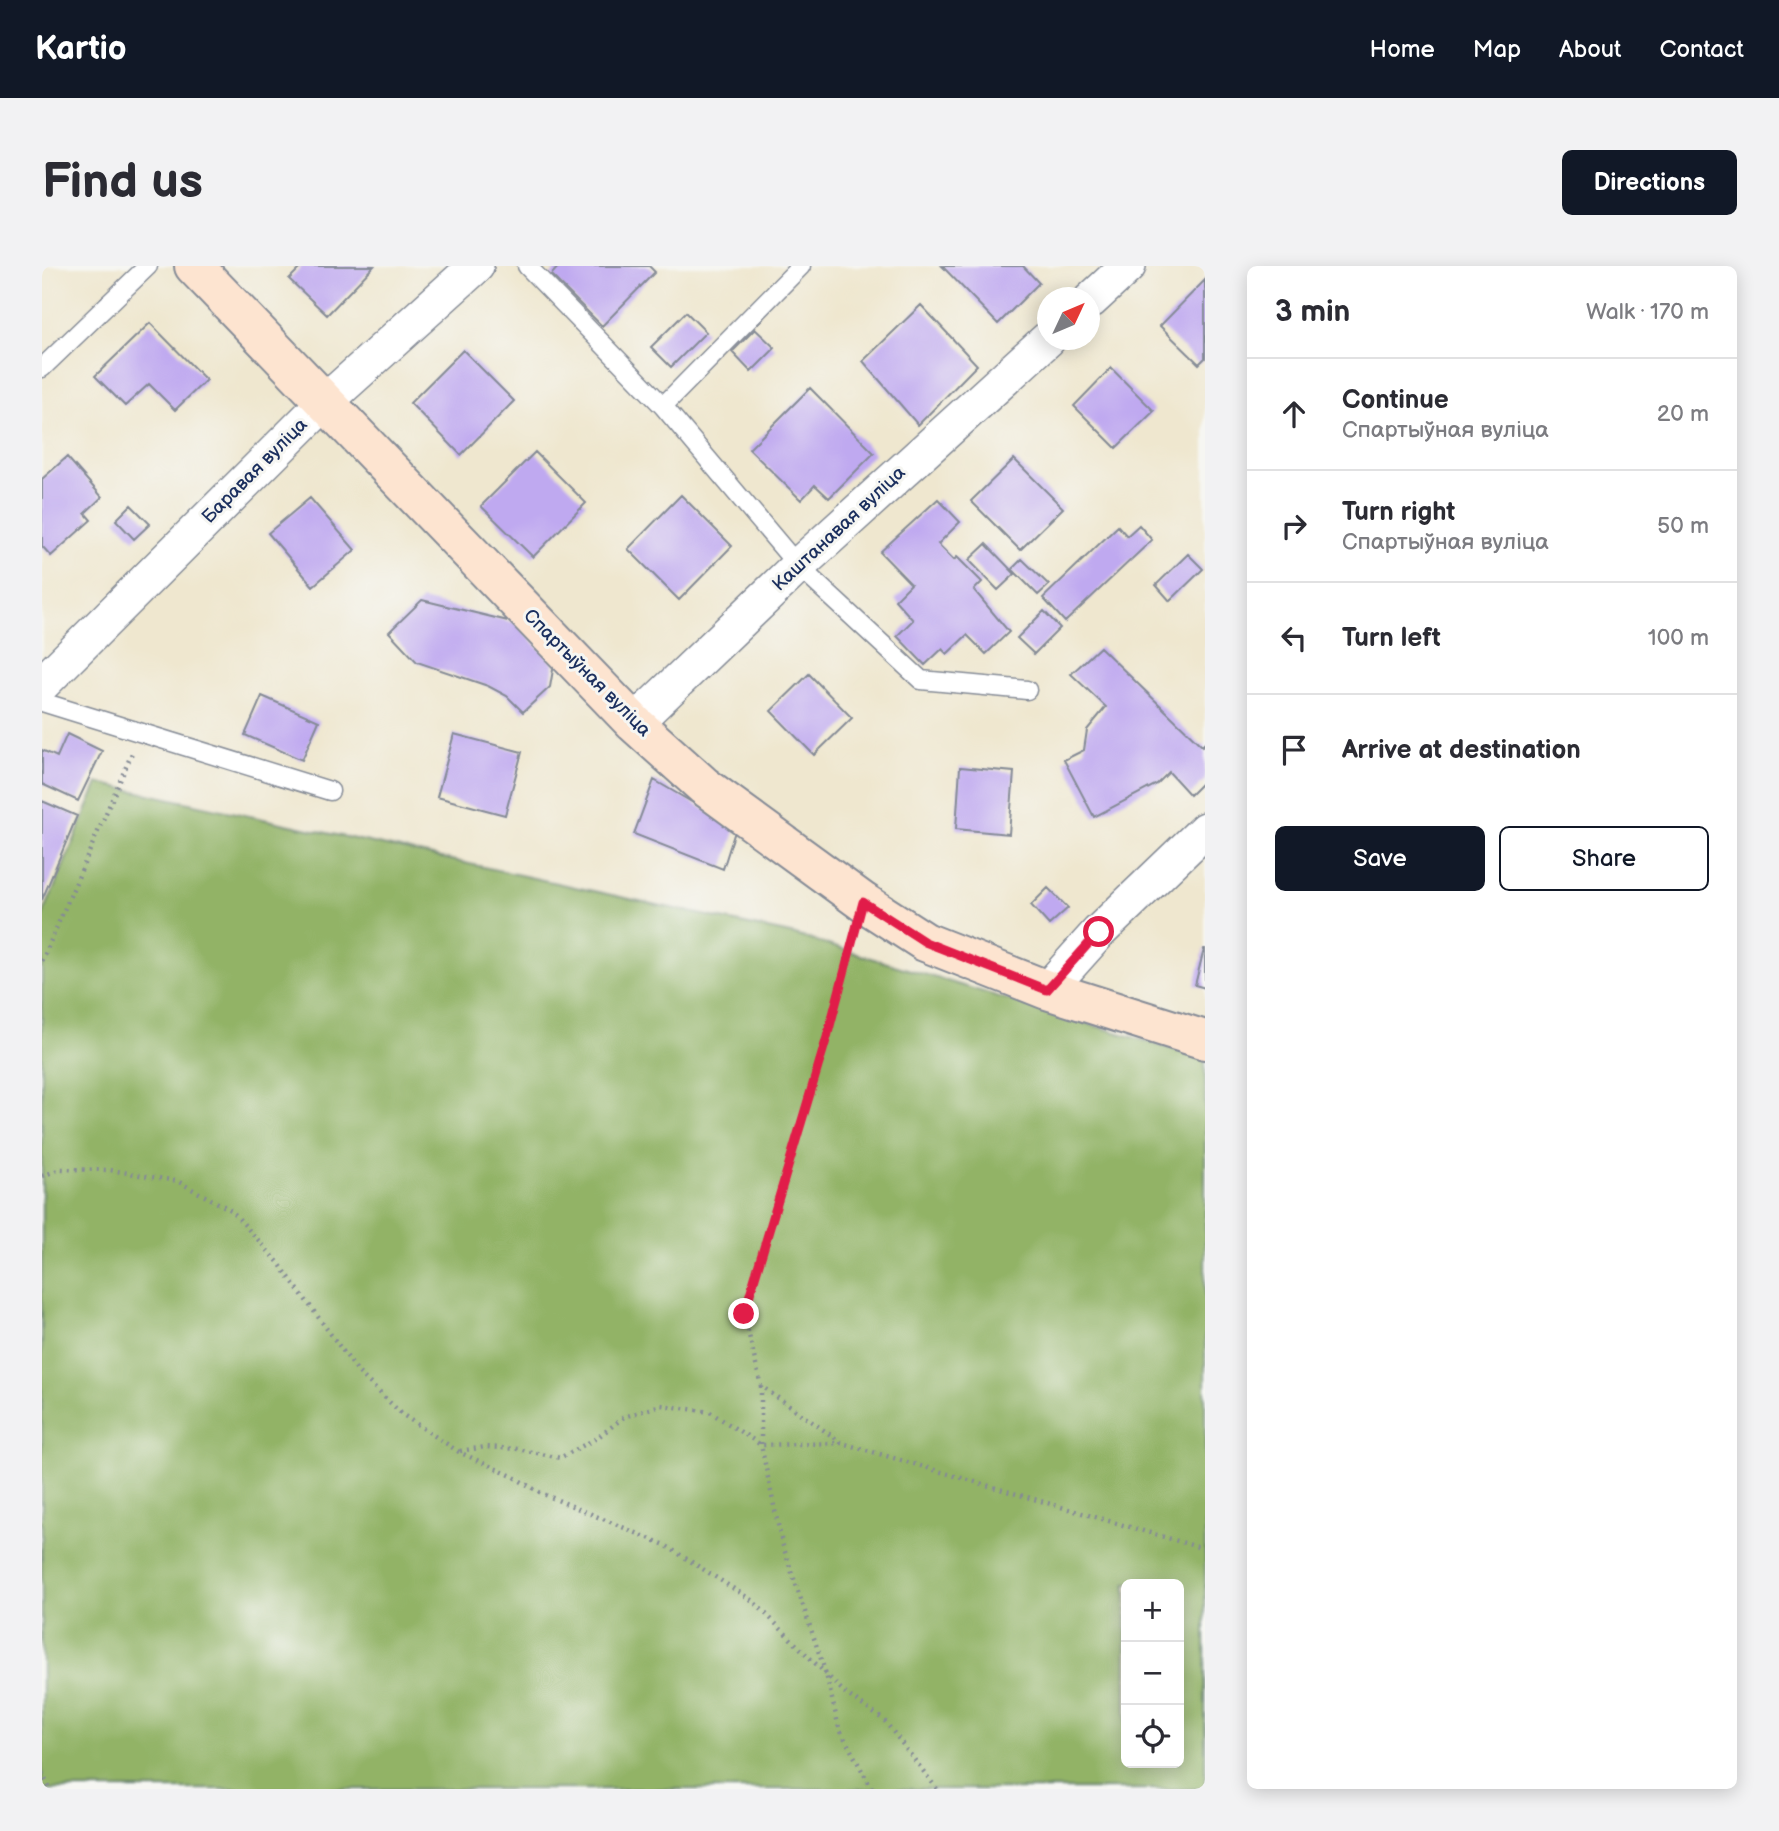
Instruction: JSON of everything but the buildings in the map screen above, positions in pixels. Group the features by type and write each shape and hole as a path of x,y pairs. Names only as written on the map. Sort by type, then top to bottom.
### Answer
{"street":[{"name":"Спартыўная вуліца","path":"194,266 634,723 704,786 863,902 925,942 1047,990 1205,1040"},
{"name":"Баравая вуліца","path":"42,684 324,403 476,266"},
{"path":"1100,292 1128,266"},
{"name":"Каштанавая вуліца","path":"634,723 798,566 1037,349"},
{"path":"1047,990 1099,932 1205,830"}],"lane":[{"path":"42,368 149,266"},
{"path":"527,266 663,406 798,566 921,680 1027,690"},
{"path":"663,406 801,266"},
{"path":"42,702 330,791"}],"path":[{"path":"42,961 141,733"},
{"path":"863,902 827,1037 744,1314 761,1385 761,1444 782,1543 826,1674 839,1728 872,1789"},
{"path":"42,1175 61,1169 110,1170 177,1181 231,1210 278,1262 359,1373 403,1415 459,1452 512,1476 541,1493 665,1545 753,1601 846,1695 884,1720 937,1789"},
{"path":"761,1385 842,1443"},
{"path":"459,1452 485,1447 518,1449 560,1458 597,1438 624,1416 660,1405 710,1412 761,1444 842,1443 1205,1549"},
{"path":"42,1773 50,1789"}],"green space":[{"path":"98,783 795,935 1205,1059 1205,1789 42,1789 42,917"}],"route":[{"path":"744,1314 827,1037 863,902 925,942 1047,990 1099,932"}]}
